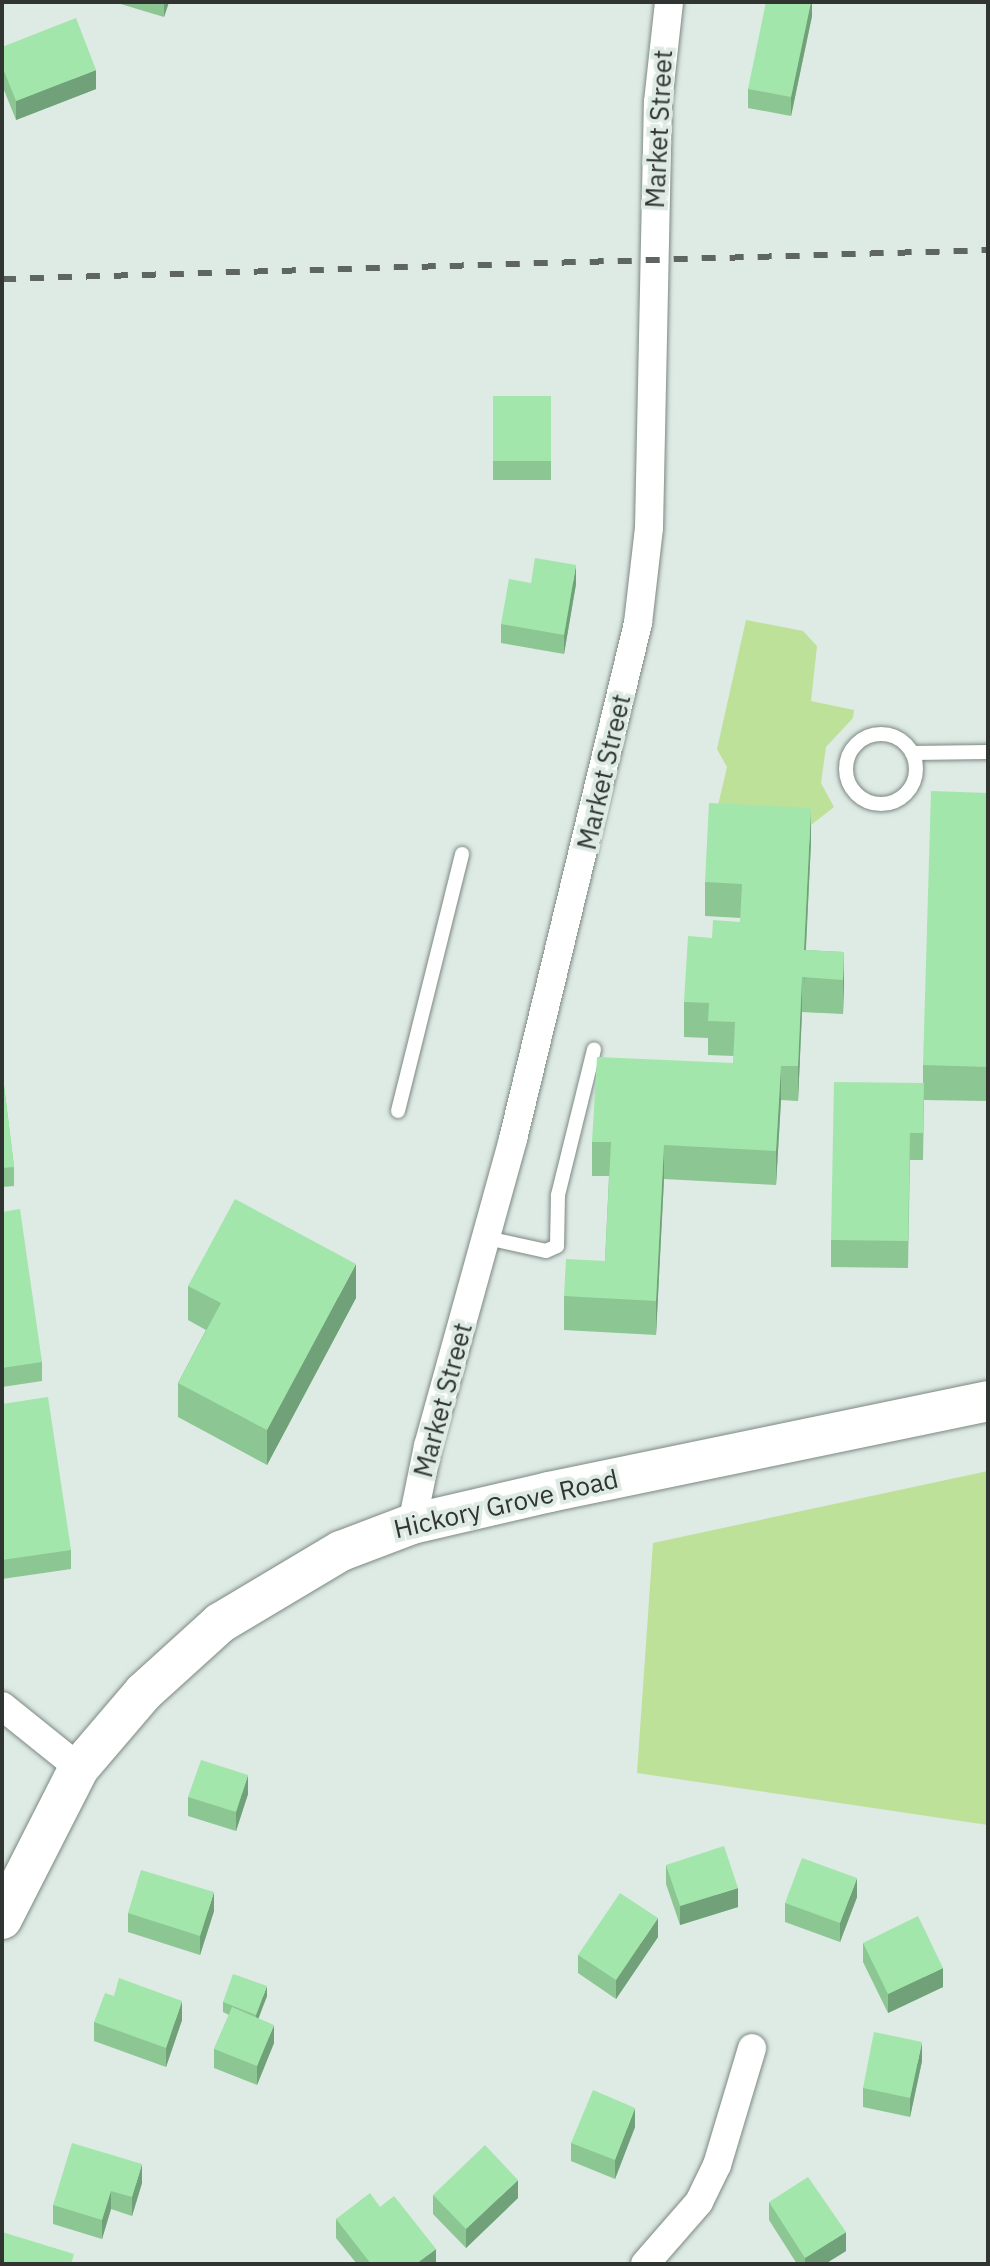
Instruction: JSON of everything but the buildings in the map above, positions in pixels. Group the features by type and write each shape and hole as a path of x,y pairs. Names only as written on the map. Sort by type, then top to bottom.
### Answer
{"street":[{"name":"Market Street","path":"412,1524 428,1446 487,1238 638,623 649,528 658,102 669,2"},
{"name":"Hickory Grove Road","path":"2,1919 79,1768 144,1692 220,1623 341,1551 412,1524 988,1401"},
{"path":"2,1706 79,1768"},
{"path":"645,2264 699,2202 717,2165 752,2048"}],"lane":[{"path":"912,753 915,775 894,801 870,802 848,779 853,747 871,735 894,736 912,753 988,752"},
{"path":"398,1111 462,854"},
{"path":"487,1238 546,1251 557,1246 558,1195 594,1049"}],"green space":[{"path":"746,620 803,631 817,646 811,701 854,710 853,718 826,747 821,783 834,807 811,825 811,842 712,831 727,767 717,749"},
{"path":"988,1471 988,1825 637,1773 653,1543"}],"railway":[{"path":"2,279 988,250"}]}
